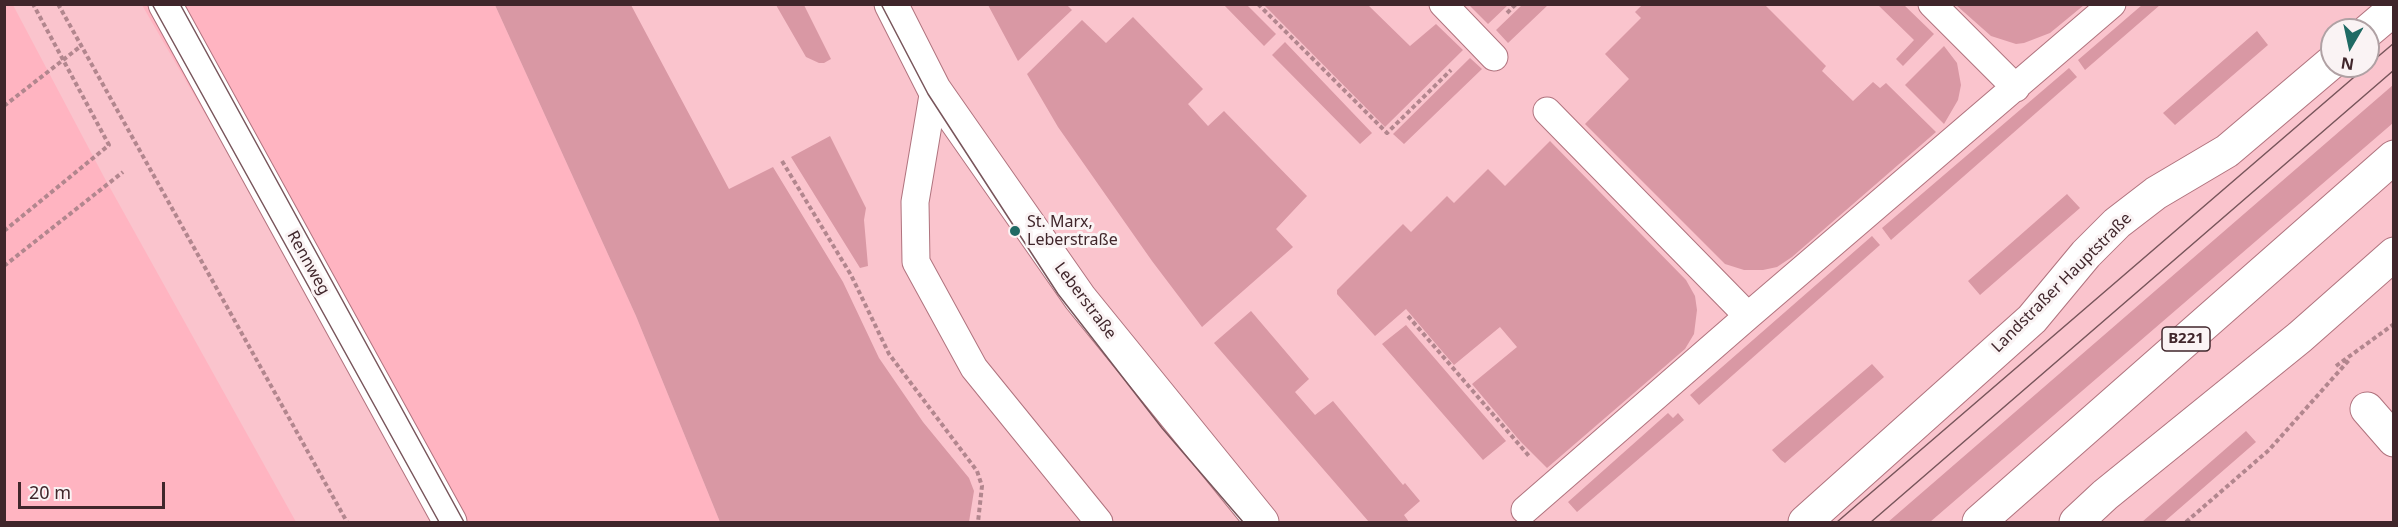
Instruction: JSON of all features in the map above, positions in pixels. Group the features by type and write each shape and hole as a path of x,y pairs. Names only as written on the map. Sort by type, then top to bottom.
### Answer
{"main road":[{"name":"Rennweg","path":"165,4 450,522"},
{"name":"Leberstraße","path":"891,4 934,89 1080,298 1262,522"},
{"path":"2380,21 2394,9"},
{"name":"Landstraßer Hauptstraße","path":"1805,522 2032,319 2086,254 2117,223 2156,193 2228,151 2320,72"},
{"name":"B221","path":"1979,522 2394,157"},
{"path":"2076,522 2105,495 2300,337 2394,254"},
{"path":"2367,409 2394,440"}],"lane":[{"path":"1443,4 1487,49"},
{"path":"1932,4 2016,88"},
{"path":"1525,510 2112,4"},
{"path":"934,89 915,202 916,262 974,368 1099,522"},
{"path":"1548,111 1748,316"}],"path":[{"path":"4,231 109,145 33,4"},
{"path":"58,4 347,522"},
{"path":"1258,4 1387,133 1487,49"},
{"path":"4,106 81,46"},
{"path":"782,161 851,275 889,354 977,471 982,486 978,522"},
{"path":"4,266 123,172"},
{"path":"1408,316 1523,450"},
{"path":"2186,522 2269,450 2353,354 2394,324"}],"shaded area":[{"path":"4,5 13,5 104,177 296,522 5,522"},
{"path":"142,5 495,5 636,316 720,522 441,522"},
{"path":"495,5 631,5 729,189 773,167 843,282 879,358 923,422 969,478 974,491 969,522 720,522 636,316"},
{"path":"776,5 804,5 831,59 819,63 806,57"},
{"path":"988,5 1067,5 1072,10 1018,61"},
{"path":"1224,5 1247,5 1276,34 1264,46"},
{"path":"1264,5 1368,5 1410,46 1436,24 1463,50 1385,127"},
{"path":"1469,5 1508,5 1488,24"},
{"path":"1522,5 1548,5 1508,43 1496,30"},
{"path":"1642,5 1765,5 1826,66 1822,71 1853,101 1873,82 1880,88 1886,83 1936,132 1792,257 1777,267 1744,270 1725,264 1585,124 1629,79 1605,54 1641,18 1635,12"},
{"path":"1878,5 1904,5 1934,34 1903,66 1896,59 1914,40"},
{"path":"1956,5 2084,5 2050,33 2016,44 1991,36"},
{"path":"2142,5 2160,5 2085,70 2078,60"},
{"path":"1133,17 1203,89 1188,104 1208,126 1224,111 1307,196 1276,229 1293,247 1202,327 1152,261 1058,127 1027,74 1082,20 1106,43"},
{"path":"2257,31 2268,45 2175,125 2163,113"},
{"path":"1285,42 1372,133 1360,144 1272,55"},
{"path":"1944,46 1957,63 1961,85 1958,100 1944,124 1905,85"},
{"path":"1470,58 1482,69 1404,144 1393,134"},
{"path":"2069,68 2077,77 1891,240 1882,228"},
{"path":"2393,85 2393,123 1930,522 1888,522"},
{"path":"830,136 866,208 864,220 868,266 860,268 791,157"},
{"path":"1550,141 1686,280 1695,296 1697,310 1694,334 1685,349 1547,468 1520,441 1472,384 1517,347 1500,327 1454,365 1406,309 1375,336 1337,294 1337,290 1403,224 1411,232 1447,196 1454,203 1488,169 1505,186"},
{"path":"2067,194 2080,208 1980,295 1968,281"},
{"path":"1872,236 1880,245 1699,405 1690,395"},
{"path":"1251,311 1309,379 1295,392 1315,415 1333,401 1403,485 1405,483 1420,501 1404,515 1409,522 1369,522 1214,343"},
{"path":"1406,325 1506,441 1483,460 1382,344"},
{"path":"1872,364 1884,377 1785,463 1781,460 1772,450"},
{"path":"1668,413 1673,418 1678,413 1684,420 1577,512 1568,502"},
{"path":"2246,431 2256,442 2164,522 2142,522"}],"tram line":[{"path":"152,4 439,522"},
{"path":"180,4 464,522"},
{"path":"881,4 928,94 1058,294 1162,428 1243,522"},
{"path":"2380,55 2394,43"},
{"path":"1871,522 2394,70"},
{"path":"1837,522 2353,78"}],"place":[{"name":"St. Marx, Leberstraße","path":"1015,231"}]}
